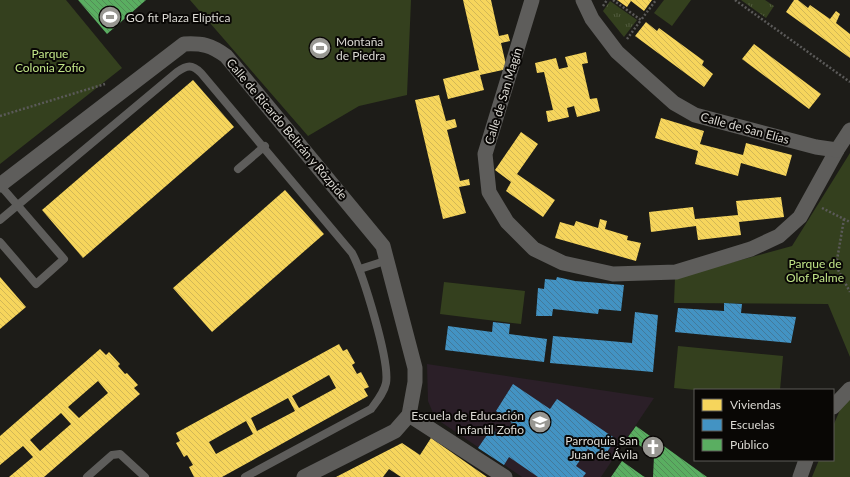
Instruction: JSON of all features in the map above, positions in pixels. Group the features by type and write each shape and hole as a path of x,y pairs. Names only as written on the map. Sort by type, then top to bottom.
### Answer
{"street":[{"name":"Calle de San Magín","path":"532,0 485,154 489,192 507,222 534,248 563,263 613,274 676,272 751,249 779,236 800,217 837,150 850,130"},
{"name":"Calle de San Elías","path":"582,0 596,25 617,52 674,103 695,115 837,150"},
{"name":"Calle de Ricardo Beltrán y Rózpide","path":"0,185 166,56 184,44 201,43 214,47 226,56 383,246 388,260 415,368 415,382 409,415"},
{"path":"834,406 850,389"},
{"path":"304,477 395,431 409,415 505,477"},
{"path":"800,477 806,461"}],"lane":[{"path":"0,220 187,66 194,67 201,72 265,146 352,253 360,270 386,366 386,383 380,397 371,409 245,477"},
{"path":"238,169 265,146"},
{"path":"0,185 64,259 36,284 0,242"},
{"path":"360,270 388,260"},
{"path":"87,477 112,455 120,454 141,476"}],"path":[{"path":"613,0 641,20"},
{"path":"617,52 656,0"},
{"path":"735,0 850,82"},
{"path":"0,116 110,82 98,92"},
{"path":"809,201 850,222"},
{"path":"844,219 836,266 849,290"}],"shaded area":[{"name":"Escuela de Educación Infantil Zofio","path":"427,364 654,398 601,477 522,477 435,418 428,401"}],"green space":[{"name":"Parque Colonia Zofío","path":"0,0 66,0 122,68 0,164"},
{"name":"Montaña de Piedra","path":"190,0 411,0 407,95 359,106 308,136"},
{"path":"664,0 691,0 672,26 654,13"},
{"path":"741,0 765,0 774,6 766,18"},
{"path":"610,1 637,20 624,37 603,11"},
{"name":"Parque de Olof Palme","path":"850,153 850,357 828,304 674,303 675,278 792,246"},
{"path":"444,282 525,291 521,324 440,314"},
{"path":"678,346 783,356 780,389 694,390 674,388"},
{"path":"850,387 850,477 812,477 819,461 834,461 834,424"}],"building: Viviendas":[{"path":"463,0 491,0 499,36 508,34 510,41 501,43 507,69 480,75 484,90 448,99 443,79 479,70"},
{"path":"617,0 652,0 644,11 631,1 627,7"},
{"path":"794,0 798,0 808,8 810,5 830,19 836,11 840,14 836,23 850,34 850,58 786,12"},
{"path":"646,22 657,31 659,28 704,61 702,65 713,74 704,87 635,36"},
{"path":"754,44 821,94 809,109 742,59"},
{"path":"586,52 588,63 582,64 590,99 597,98 600,111 577,117 574,106 567,108 569,117 548,122 546,111 553,110 544,72 537,73 535,63 556,58 559,69 568,67 565,57"},
{"path":"193,80 234,127 83,258 42,210"},
{"path":"439,95 446,121 455,119 457,127 447,130 460,181 469,179 470,185 459,187 466,213 443,219 415,100"},
{"path":"661,118 704,131 700,144 743,155 746,143 792,155 786,176 741,163 738,176 695,164 698,151 655,138"},
{"path":"521,132 538,144 517,174 555,200 543,217 506,191 511,182 495,170"},
{"path":"285,190 324,234 212,332 173,288"},
{"path":"781,197 784,217 739,222 741,235 698,240 696,226 651,232 649,212 693,207 695,219 738,215 736,201"},
{"path":"600,219 607,221 605,229 628,236 627,240 641,243 636,261 555,238 560,222 574,226 576,221 598,228"},
{"path":"0,277 26,307 0,329"},
{"path":"339,344 343,351 347,349 355,363 352,365 357,374 361,372 369,387 364,389 368,396 222,477 194,477 189,467 193,465 187,455 184,457 176,443 180,441 176,433","holes":["329,375 336,388 299,408 292,396","288,398 295,411 257,431 251,418","246,421 253,434 216,454 209,442"]},
{"path":"100,349 106,355 109,352 120,364 118,366 125,374 127,373 138,385 134,388 140,394 44,477 9,477 33,457 23,446 0,465 0,436","holes":["98,381 108,393 79,418 68,407","61,413 71,424 40,451 30,440"]},
{"path":"431,438 487,477 401,477 389,469 383,477 336,477 402,443 420,455"}],"building: Escuelas":[{"path":"557,277 575,281 624,285 621,311 599,309 598,314 553,309 552,316 536,316 538,288 544,289 545,279 556,280"},
{"path":"724,303 742,304 741,313 796,317 791,343 675,332 678,308 724,311"},
{"path":"635,312 658,315 653,372 550,363 553,336 632,343"},
{"path":"493,322 510,324 509,334 547,339 544,362 445,350 448,326 492,332"},
{"path":"513,384 550,409 557,399 616,439 602,459 588,449 576,466 586,473 583,477 538,477 509,457 504,465 478,448 491,429 502,437 512,423 496,411"}],"building: Público":[{"name":"GO fit Plaza Elíptica","path":"78,0 146,0 107,34"},
{"name":"Parroquia San Juan de Ávila","path":"636,426 707,477 653,477 654,456 628,437"},
{"path":"622,461 643,476 645,477 611,477"}],"place":[{"name":"GO fit Plaza Elíptica","path":"110,17"},
{"name":"Montaña de Piedra","path":"320,48"},
{"name":"Escuela de Educación Infantil Zofio","path":"540,422"},
{"name":"Parroquia San Juan de Ávila","path":"653,447"}]}
